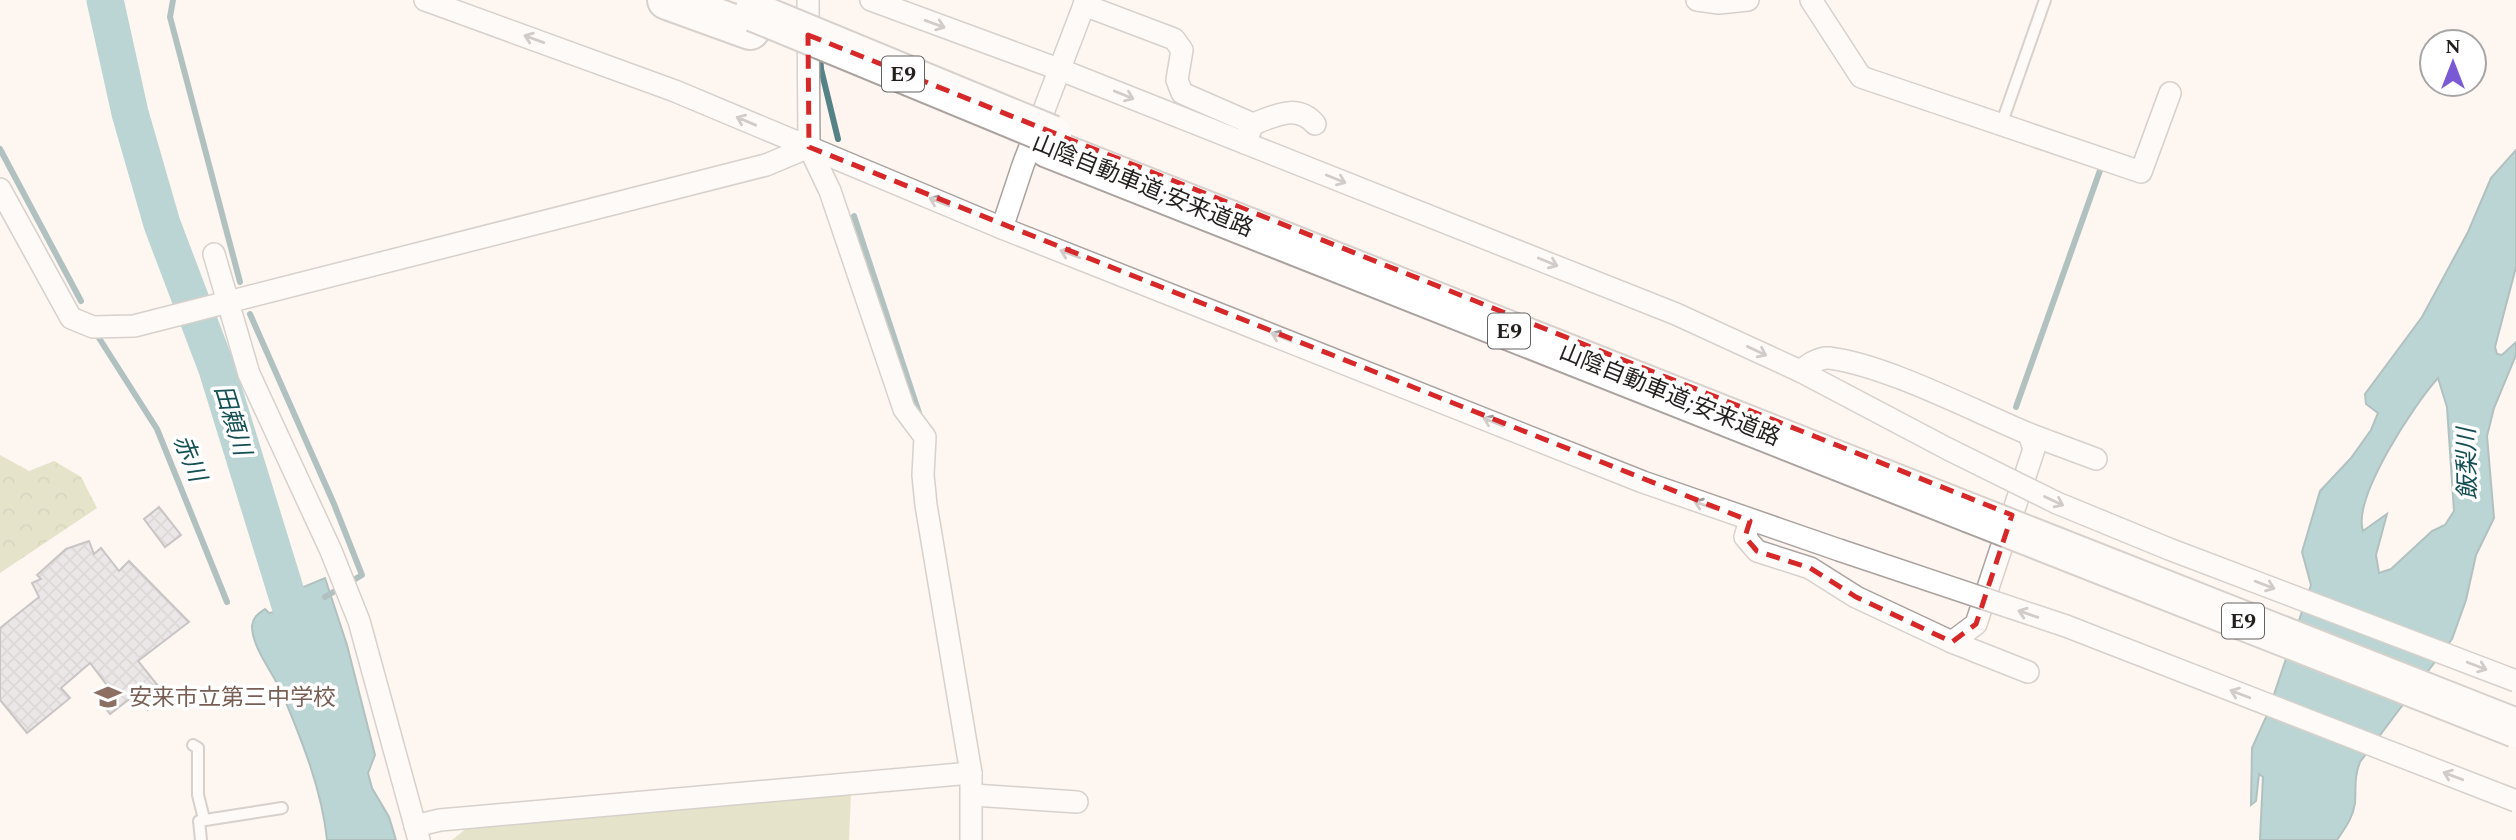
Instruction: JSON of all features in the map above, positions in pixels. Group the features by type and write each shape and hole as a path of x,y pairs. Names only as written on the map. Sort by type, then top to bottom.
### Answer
{"highway":[{"name":"山陰自動車道;安来道路","path":"667,0 741,14 1050,141 1523,318 1972,507 2516,728"},
{"name":"山陰自動車道;安来道路","path":"1972,507 2098,545 2516,714"}],"street":[{"path":"425,0 676,91 1002,228 1643,482 1750,521 2066,626 2516,801"},
{"path":"808,0 809,147 830,191 904,409 925,437 923,475 926,505 971,773 971,840"},
{"path":"871,0 1061,70 1249,134 1676,314 1800,371 2057,503 2144,539 2516,681"},
{"path":"1697,0 1719,3 1748,0"},
{"path":"1811,0 1861,77 2141,172 2170,93"},
{"path":"1002,228 1085,2 1174,39 1182,50 1177,80 1182,93 1249,134"},
{"path":"1249,134 1295,112 1302,113 1315,124"},
{"path":"0,189 71,318 93,327 144,324 766,165 809,147"},
{"path":"214,254 225,302 249,374 331,551 359,621 417,833 440,820 971,773"},
{"path":"1800,371 1810,363 1827,358 1884,374 2029,434 2096,458"},
{"path":"1952,642 1976,624 2034,449 2029,434"},
{"path":"1750,521 1745,537 1757,551 1810,568 1856,597 1952,642 2028,672"},
{"path":"973,795 1077,802"}],"lane":[{"path":"2001,125 2045,0"},
{"path":"194,745 198,748 198,795 204,819"},
{"path":"201,840 197,823 204,819 282,808"}],"highlighted area":[{"path":"808,35 2012,515 1976,624 1952,642 1856,597 1810,568 1757,551 1745,537 1750,521 809,147"}],"green space":[{"path":"0,455 29,471 54,461 81,477 97,508 0,573"},
{"path":"851,792 849,840 452,840 467,828"}],"water":[{"name":"飯梨川","path":"2516,150 2516,267 2495,347 2497,354 2502,355 2516,342 2516,355 2494,408 2487,436 2494,518 2476,555 2466,600 2452,639 2360,762 2354,808 2337,840 2260,840 2263,777 2259,774 2256,801 2251,805 2252,748 2267,715 2311,585 2302,552 2320,491 2351,458 2371,430 2378,413 2366,404 2365,394 2422,317 2468,232 2491,178","holes":["2438,378 2447,407 2454,511 2445,525 2432,531 2391,569 2379,573 2376,555 2387,514 2363,531 2362,516 2376,475 2401,429"]},
{"path":"325,578 347,645 375,755 368,773 372,788 389,817 396,840 327,840 321,803 304,748 283,695 259,652 253,634 253,620 256,616 265,609 269,613 275,612 272,600"}],"building":[{"path":"159,507 181,535 165,547 144,519"},
{"path":"89,541 94,554 101,548 119,571 129,561 189,622 138,661 167,697 148,710 136,694 110,714 101,702 112,692 90,663 61,688 70,698 27,733 0,700 0,628 39,597 32,583 41,579 37,575 66,549"}],"waterway":[{"name":"田頼川","path":"105,0 130,113 162,224 217,369 301,641"},
{"path":"173,0 170,17 240,282"},
{"path":"820,52 821,69 838,139"},
{"name":"赤川","path":"0,149 81,301"},
{"path":"2016,407 2103,162"},
{"path":"854,216 919,413"},
{"path":"250,314 334,504 362,575 325,597"},
{"name":"赤川","path":"99,338 157,429 227,602"}],"place":[{"name":"安来市立第三中学校","path":"108,697"}]}
